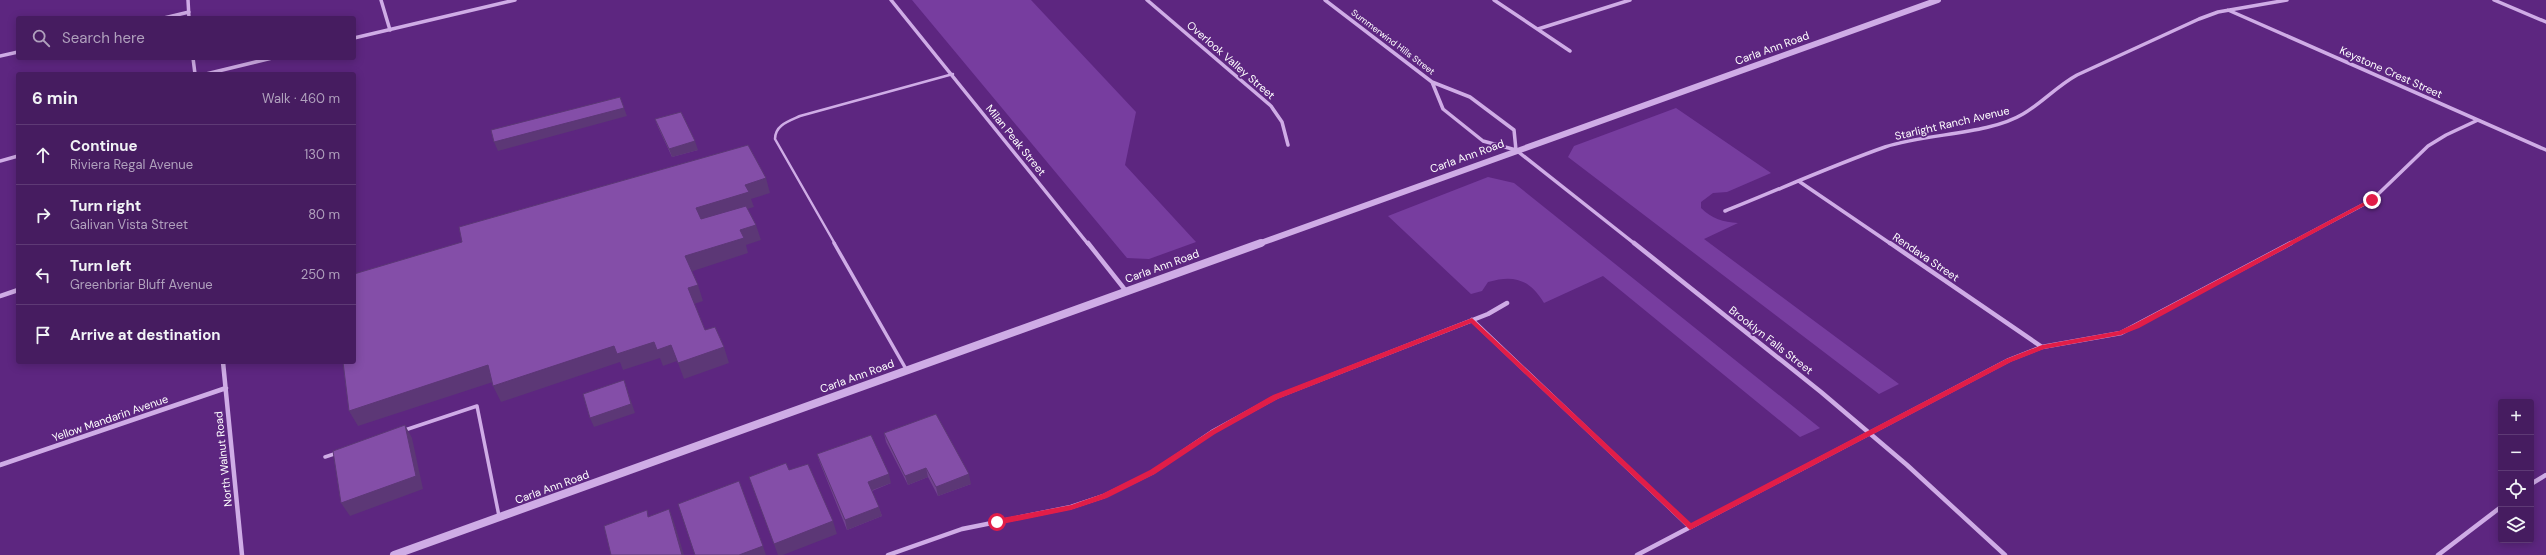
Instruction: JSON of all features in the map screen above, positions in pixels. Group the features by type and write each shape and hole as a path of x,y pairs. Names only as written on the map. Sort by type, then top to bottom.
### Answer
{"street":[{"path":"188,0 189,16"},
{"path":"381,0 390,30"},
{"path":"356,38 515,0"},
{"name":"Milan Peak Street","path":"891,0 953,74 1126,291"},
{"name":"Overlook Valley Street","path":"1147,0 1271,106 1282,122 1288,145"},
{"name":"Summerwind Hills Street","path":"1325,0 1432,82 1470,97 1514,130 1516,150 1483,141 1443,109 1432,82"},
{"path":"1494,0 1570,51"},
{"path":"1538,29 1630,0"},
{"name":"Carla Ann Road","path":"394,555 1516,150 1938,0"},
{"name":"Starlight Ranch Avenue","path":"1725,211 1886,147 1932,135 1967,131 2008,121 2024,114 2059,85 2077,75 2199,20 2228,10 2287,0"},
{"path":"2494,0 2546,22"},
{"name":"Keystone Crest Street","path":"2228,10 2546,150"},
{"path":"172,16 189,12"},
{"path":"0,56 16,52"},
{"path":"193,60 195,72"},
{"path":"214,72 264,60"},
{"path":"1636,555 2009,360 2042,347 2121,333 2137,326 2372,200 2388,190 2427,147 2444,135 2478,120"},
{"name":"Brooklyn Falls Street","path":"1516,150 1870,432 2005,555"},
{"path":"0,161 16,157"},
{"name":"Rendava Street","path":"1800,182 2042,347"},
{"path":"0,296 16,291"},
{"path":"888,555 962,529 1071,508 1104,496 1153,472 1218,429 1276,397 1472,320 1508,303"},
{"path":"1472,320 1690,527"},
{"name":"North Walnut Road","path":"223,364 242,555"},
{"name":"Yellow Mandarin Avenue","path":"0,465 226,388"},
{"path":"2534,482 2546,475"},
{"path":"2438,555 2498,509"}],"lane":[{"path":"906,370 775,139 775,133 782,124 800,116 953,74"},
{"path":"398,432 477,406 499,518"},
{"path":"325,457 340,452"}],"shaded area":[{"path":"912,0 1031,0 1136,112 1125,165 1196,242 1149,259 1127,258"},
{"path":"1676,108 1771,173 1727,192 1713,193 1701,202 1701,208 1705,212 1723,221 1738,223 1704,239 1899,384 1879,394 1568,157 1574,146"},
{"path":"1488,177 1514,183 1820,428 1800,437 1603,276 1544,303 1539,295 1527,284 1514,279 1488,282 1482,291 1471,294 1388,216"}],"building":[{"path":"620,97 624,108 494,142 491,130"},
{"path":"681,112 695,141 669,149 655,119"},
{"path":"748,145 766,178 745,185 749,192 696,208 701,219 746,206 756,225 740,230 744,238 685,256 698,285 688,288 705,330 715,327 724,347 678,363 671,345 657,350 654,342 617,354 614,346 493,386 488,365 349,411 343,364 356,364 356,273 462,242 459,227"},
{"path":"624,380 631,404 590,418 583,394"},
{"path":"936,414 969,474 936,487 926,468 905,476 884,433"},
{"path":"405,425 416,476 341,503 333,451"},
{"path":"871,435 889,474 868,482 879,507 845,520 817,454"},
{"path":"786,463 789,470 808,464 833,521 774,544 749,477"},
{"path":"739,481 763,546 739,555 695,555 678,504"},
{"path":"669,509 682,555 611,555 604,526 647,510 648,517"}],"route":[{"path":"997,522 1071,508 1130,486 1212,432 1249,410 1276,397 1472,320 1690,527 2009,360 2042,347 2121,333 2137,326 2372,200"}]}
